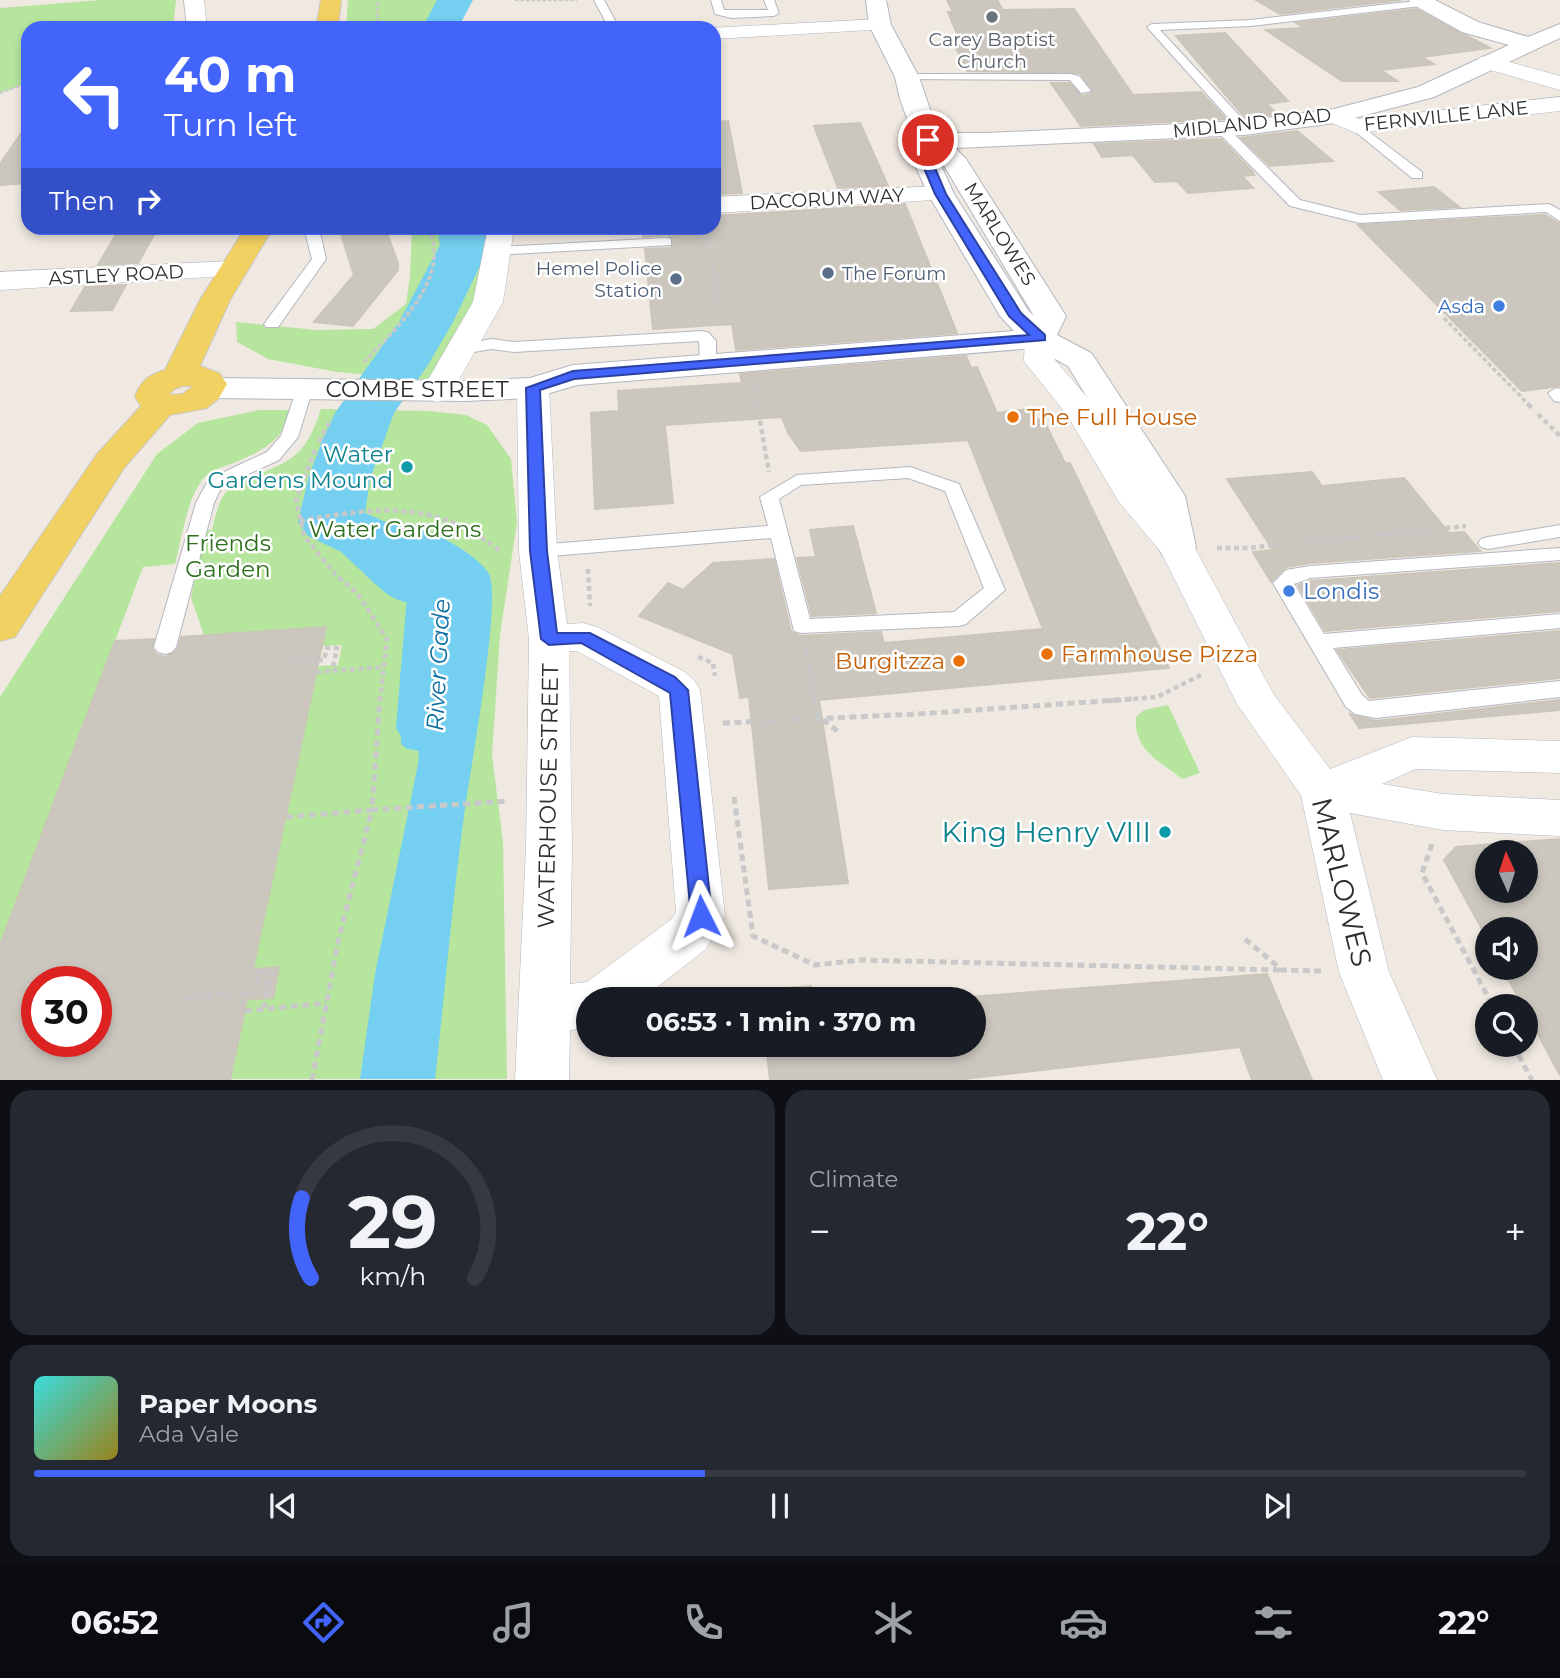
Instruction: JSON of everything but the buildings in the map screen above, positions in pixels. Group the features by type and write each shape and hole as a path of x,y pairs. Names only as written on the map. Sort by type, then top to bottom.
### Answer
{"main road":[{"path":"328,21 331,0"},
{"path":"0,627 110,462 183,389 192,345 232,269 254,235"}],"street":[{"path":"194,0 196,21"},
{"name":"MARLOWES","path":"876,0 880,25 907,77 912,99 928,140 953,159 1050,316 1041,338"},
{"path":"1422,1 1470,27 1526,43"},
{"path":"721,30 734,23 880,25"},
{"name":"MIDLAND ROAD","path":"928,140 987,141 1345,121 1426,92 1526,43 1560,30"},
{"path":"1488,62 1560,83"},
{"name":"FERNVILLE LANE","path":"1345,121 1560,104"},
{"name":"MARLOWES","path":"928,140 923,154 941,194 1016,316 1041,338 1080,360 1166,496 1177,547 1233,659 1258,704 1322,791 1364,972 1410,1080"},
{"name":"DACORUM WAY","path":"721,204 762,198 941,194"},
{"path":"426,391 463,349 488,302 499,239"},
{"name":"ASTLEY ROAD","path":"0,281 232,269"},
{"name":"COMBE STREET","path":"183,389 426,391 533,388 573,375 1041,338"},
{"name":"WATERHOUSE STREET","path":"533,388 523,555 549,639 547,799 566,1007 542,1080"},
{"path":"549,639 583,637 668,681 679,690 701,916 689,934 620,987"},
{"path":"1322,791 1412,753 1560,757"},
{"path":"1322,791 1443,812 1560,818"}],"lane":[{"path":"599,0 610,21"},
{"path":"716,0 719,12 734,23 774,13 769,0"},
{"path":"1422,1 1251,23 1152,27 1295,203 1360,219 1549,208 1560,217"},
{"path":"907,77 1070,77 1075,78 1085,91"},
{"path":"1345,121 1417,175"},
{"path":"272,324 319,259 313,235"},
{"path":"499,239 666,242"},
{"path":"463,349 491,344 514,347 703,337 728,364"},
{"path":"165,647 205,503 215,483 273,456 322,389"},
{"path":"910,472 953,488 995,590 959,619 801,626 769,497 797,480 910,472"},
{"path":"523,555 779,531"},
{"path":"1488,543 1560,531"},
{"path":"1560,555 1293,575 1283,583 1354,701 1363,708 1376,710 1560,689"},
{"path":"1319,642 1560,621"}],"path":[{"path":"376,21 378,0"},
{"path":"515,0 579,0"},
{"path":"0,93 21,86"},
{"path":"312,1080 339,937 372,810 375,741 387,639 357,593 337,575 304,536 296,500 313,454 336,409 322,389 407,317 430,274 436,249 431,235"},
{"path":"708,235 728,364 769,469 769,497"},
{"path":"1444,318 1560,436"},
{"path":"300,520 347,513 412,510 443,516 523,555"},
{"path":"1177,547 1248,548 1478,524"},
{"path":"801,626 819,717 839,732"},
{"path":"267,664 324,660 327,648 337,648 332,671"},
{"path":"819,717 918,714 1157,697 1233,659"},
{"path":"316,672 384,667"},
{"path":"724,724 725,737"},
{"path":"733,790 753,936 815,965 861,961 1364,972"},
{"path":"286,817 467,804"},
{"path":"1443,812 1422,873 1487,994"},
{"path":"1244,939 1282,970"},
{"path":"183,998 255,992 259,972 272,971 264,1008"},
{"path":"244,1011 326,1003"},
{"path":"1520,1057 1532,1080"}],"green space":[{"path":"101,0 176,0 174,21 21,21 21,86 0,93 0,8"},
{"path":"348,0 468,0 454,21 346,21"},
{"path":"412,235 484,235 479,308 428,380 337,372 268,359 237,342 236,322 316,330 373,329 406,304"},
{"name":"Water Gardens","path":"321,409 429,411 466,415 487,425 511,459 517,522 500,635 492,755 503,842 507,1079 230,1079 247,1000 273,998 253,969 318,666 338,665 342,645 322,646 325,627 204,635 191,598 205,530 212,530 225,494 235,485 282,464 299,452 311,435"},
{"path":"259,410 294,410 283,431 267,446 216,470 202,480 188,509 175,564 143,567 0,945 0,697 157,454 198,423"},
{"path":"1168,705 1200,773 1182,779 1150,754 1143,746 1136,728 1136,717 1144,710"}],"water":[{"name":"Water Gardens","path":"344,521 345,524 408,527 437,535 482,565 489,574 492,591 488,652 460,849 435,1079 360,1079 375,974 418,764 419,750 407,749 401,744 408,711 400,672 417,664 434,666 446,609 412,604 392,597 331,543 316,534 326,523"}],"waterway":[{"name":"River Gade","path":"444,21 455,0"},
{"name":"River Gade","path":"435,728 443,573 331,522 339,479 353,438 365,413 400,365 426,322 465,245 463,235"}],"place":[{"name":"Carey Baptist Church","path":"992,17"},
{"name":"The Forum","path":"828,273"},
{"name":"Hemel Police Station","path":"676,279"},
{"name":"Asda","path":"1499,306"},
{"name":"The Full House","path":"1013,417"},
{"name":"Water Gardens Mound","path":"407,467"},
{"name":"Londis","path":"1289,591"},
{"name":"Farmhouse Pizza","path":"1047,654"},
{"name":"Burgitzza","path":"959,661"},
{"name":"King Henry VIII","path":"1165,832"}],"route":[{"path":"701,916 702,902 679,690 668,681 583,637 549,639 538,551 533,388 573,375 1041,338 1016,316 941,194 923,154 928,140"}],"park label":[{"name":"Friends Garden","path":"228,556"}]}
